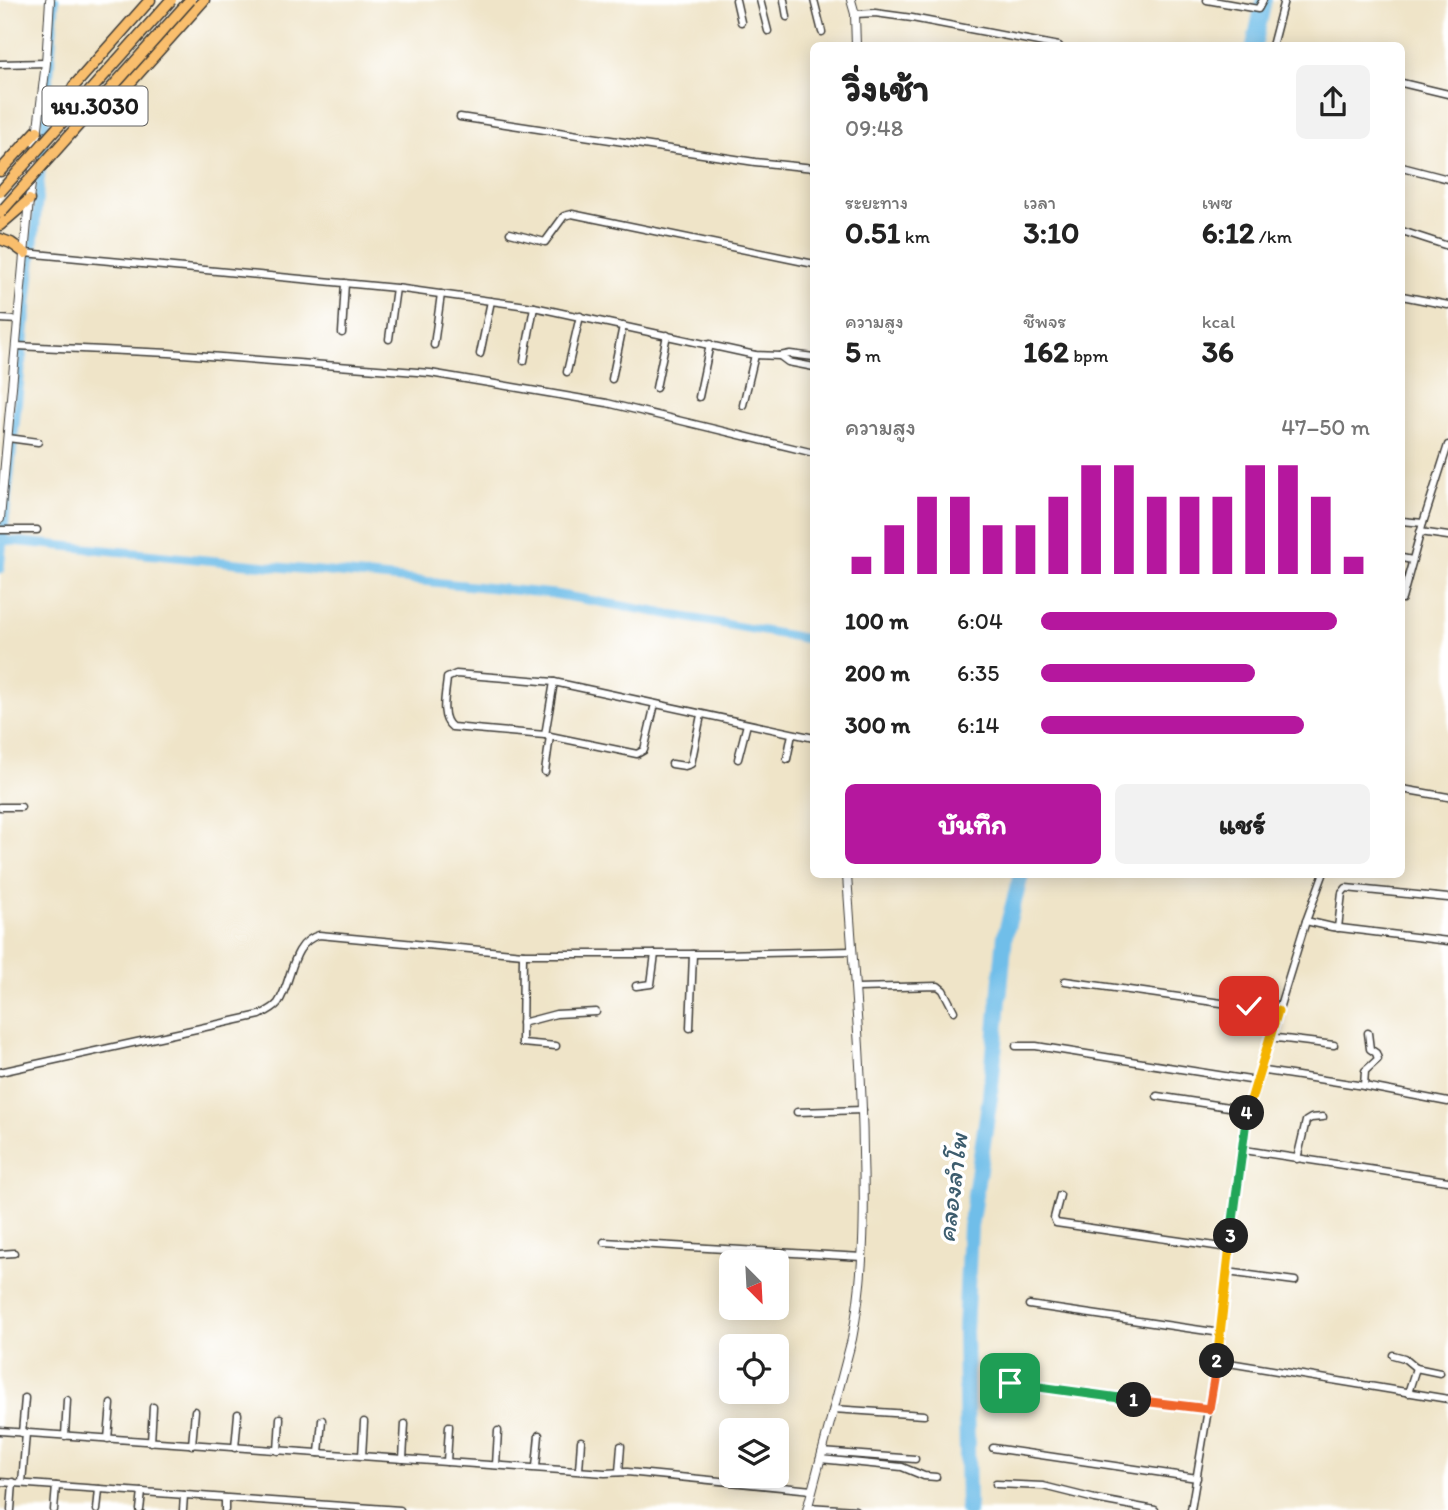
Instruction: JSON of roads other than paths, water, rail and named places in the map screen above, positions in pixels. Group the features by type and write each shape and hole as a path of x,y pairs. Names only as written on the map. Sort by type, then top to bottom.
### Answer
{"main road":[{"path":"150,0 74,86 68,98 72,110 80,117 90,119 104,112 204,0"},
{"name":"นบ.3030","path":"0,193 171,0"},
{"name":"นบ.3030","path":"1,219 190,0"},
{"path":"0,171 37,131"},
{"path":"0,193 8,201 1,219"},
{"path":"1,219 29,200"},
{"path":"0,239 29,254"}],"street":[{"path":"0,519 10,439 18,320 29,254 29,200 46,63 50,0"},
{"path":"736,0 741,22"},
{"path":"760,0 768,31"},
{"path":"784,0 787,18"},
{"path":"814,0 822,32"},
{"path":"851,0 855,14 856,42"},
{"path":"1207,0 1258,9 1263,0"},
{"path":"1273,42 1284,0"},
{"path":"855,14 875,13 912,18 1038,42"},
{"path":"0,64 46,63"},
{"path":"1405,84 1448,94"},
{"path":"460,117 744,160 810,167"},
{"path":"1405,168 1448,179"},
{"path":"510,233 545,242 564,216 572,214 810,263"},
{"path":"1405,232 1448,246"},
{"path":"29,254 396,288 534,307 755,355 810,356"},
{"path":"342,333 345,283"},
{"path":"389,339 396,288"},
{"path":"434,345 441,294"},
{"path":"1405,297 1448,305"},
{"path":"480,354 491,301"},
{"path":"524,361 534,307"},
{"path":"567,372 580,316"},
{"path":"0,319 18,320"},
{"path":"612,379 623,326"},
{"path":"656,388 667,335"},
{"path":"699,397 710,344"},
{"path":"17,346 169,353 430,373 607,403 810,452"},
{"path":"743,405 755,355"},
{"path":"780,356 789,362 810,366"},
{"path":"10,439 38,442"},
{"path":"1405,587 1448,445"},
{"path":"1405,521 1423,523"},
{"path":"1,530 37,530"},
{"path":"1420,532 1448,536"},
{"path":"1405,559 1412,560"},
{"path":"655,704 642,753 637,754 547,735 452,727 445,717 447,678 456,674 554,682 810,737"},
{"path":"545,772 554,682"},
{"path":"672,765 691,764 701,715"},
{"path":"738,759 747,724"},
{"path":"787,759 792,734"},
{"path":"1405,790 1448,797"},
{"path":"0,807 21,807"},
{"path":"847,878 857,988 865,1229 857,1312 808,1508 855,1510"},
{"path":"1191,1510 1221,1333 1229,1248 1248,1110 1269,1037 1322,878"},
{"path":"1338,928 1342,893 1346,888 1448,898"},
{"path":"1306,921 1338,928 1448,942"},
{"path":"0,1072 260,1015 278,1003 301,946 309,938 319,935 523,954 852,951"},
{"path":"523,954 522,1043 556,1046"},
{"path":"636,986 651,984 655,954"},
{"path":"690,1028 693,954"},
{"path":"1065,981 1278,1011"},
{"path":"857,988 938,986 954,1011"},
{"path":"522,1023 556,1014 596,1012"},
{"path":"1364,1086 1365,1070 1378,1059 1376,1053 1370,1049 1368,1033"},
{"path":"1269,1037 1334,1045"},
{"path":"1016,1046 1036,1046 1256,1081"},
{"path":"1259,1070 1448,1102"},
{"path":"1157,1096 1248,1110"},
{"path":"797,1112 863,1110"},
{"path":"1297,1159 1306,1121 1323,1117"},
{"path":"1244,1150 1448,1181"},
{"path":"1060,1195 1054,1218 1058,1223 1229,1248"},
{"path":"604,1242 862,1256"},
{"path":"0,1254 14,1253"},
{"path":"1227,1272 1295,1281"},
{"path":"1029,1305 1221,1333"},
{"path":"1394,1355 1404,1358 1416,1368 1440,1373"},
{"path":"1217,1361 1448,1399"},
{"path":"1408,1393 1416,1368"},
{"path":"1010,1383 1209,1409"},
{"path":"22,1483 25,1398"},
{"path":"65,1436 67,1400"},
{"path":"108,1439 111,1404"},
{"path":"151,1442 153,1407"},
{"path":"833,1409 923,1415"},
{"path":"192,1445 195,1410"},
{"path":"235,1448 238,1414"},
{"path":"278,1451 280,1418"},
{"path":"319,1453 322,1420"},
{"path":"362,1456 364,1422"},
{"path":"403,1459 405,1424"},
{"path":"447,1462 449,1426"},
{"path":"0,1431 619,1472 812,1490"},
{"path":"496,1465 498,1431"},
{"path":"536,1467 539,1435"},
{"path":"579,1470 581,1441"},
{"path":"619,1472 621,1446"},
{"path":"993,1448 1197,1478"},
{"path":"821,1455 915,1459"},
{"path":"821,1455 902,1467 924,1476 936,1477"},
{"path":"0,1482 268,1501 311,1507 397,1510"},
{"path":"11,1510 13,1482"},
{"path":"996,1484 1042,1486 1155,1510"},
{"path":"54,1510 56,1486"},
{"path":"97,1510 99,1489"},
{"path":"140,1510 142,1492"},
{"path":"183,1510 184,1495"},
{"path":"225,1498 225,1510"},
{"path":"267,1510 268,1501"}],"waterway":[{"path":"0,569 37,214 55,0"},
{"name":"คลองลำโพ","path":"1255,42 1264,0"},
{"path":"3,540 554,594 810,639"},
{"name":"คลองลำโพ","path":"968,1510 965,1331 970,1227 990,1097 1005,935 1020,878"}]}
